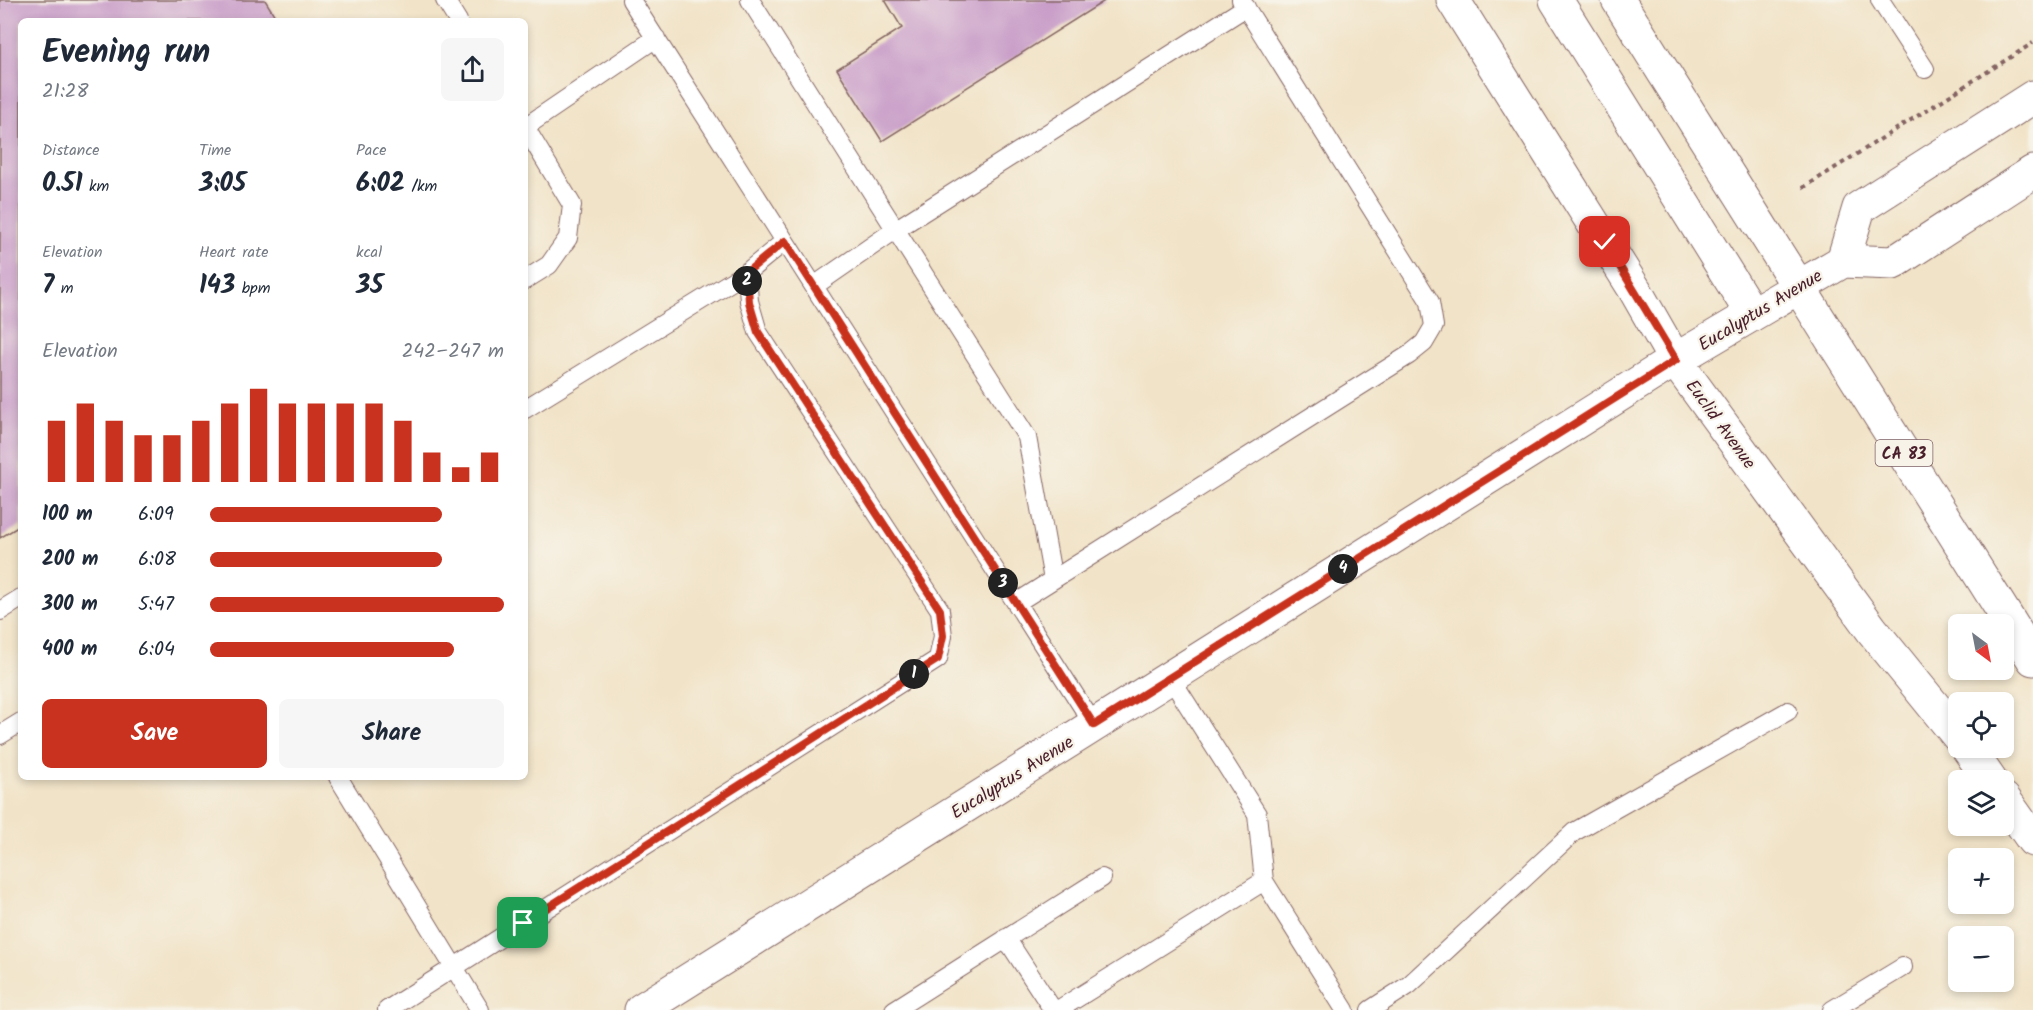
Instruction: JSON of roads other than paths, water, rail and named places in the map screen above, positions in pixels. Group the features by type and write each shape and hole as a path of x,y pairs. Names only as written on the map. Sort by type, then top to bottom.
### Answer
{"main road":[{"name":"Euclid Avenue","path":"1453,0 1635,290 1676,360 1872,630 1948,723"},
{"path":"1556,0 1752,314"},
{"name":"CA 83","path":"1618,0 2033,659"},
{"name":"Eucalyptus Avenue","path":"1843,261 1859,208 2033,97"},
{"name":"Eucalyptus Avenue","path":"641,1010 1752,314 1843,261 1893,263 2033,172"},
{"path":"2014,813 2033,840"}],"lane":[{"path":"445,0 456,18"},
{"path":"631,0 1094,725"},
{"path":"750,0 1027,437 1053,580"},
{"path":"1880,0 1925,69"},
{"path":"813,286 895,230 1243,4 1430,302 1434,326 1424,342 1408,355 1016,603"},
{"path":"528,125 656,38"},
{"path":"528,132 572,205 568,238 549,265 528,278"},
{"path":"528,407 747,272 785,241"},
{"path":"387,1010 938,659 943,636 940,610 758,332 749,302 747,272"},
{"path":"0,611 18,600"},
{"path":"1170,677 1257,814 1264,880 1345,1010"},
{"path":"1370,1010 1409,985 1574,832 1788,711"},
{"path":"0,735 18,724"},
{"path":"340,780 480,1010"},
{"path":"894,1010 1102,878"},
{"path":"1058,1010 1264,880"},
{"path":"1006,938 1053,1010"},
{"path":"1832,1010 1903,967"}]}
